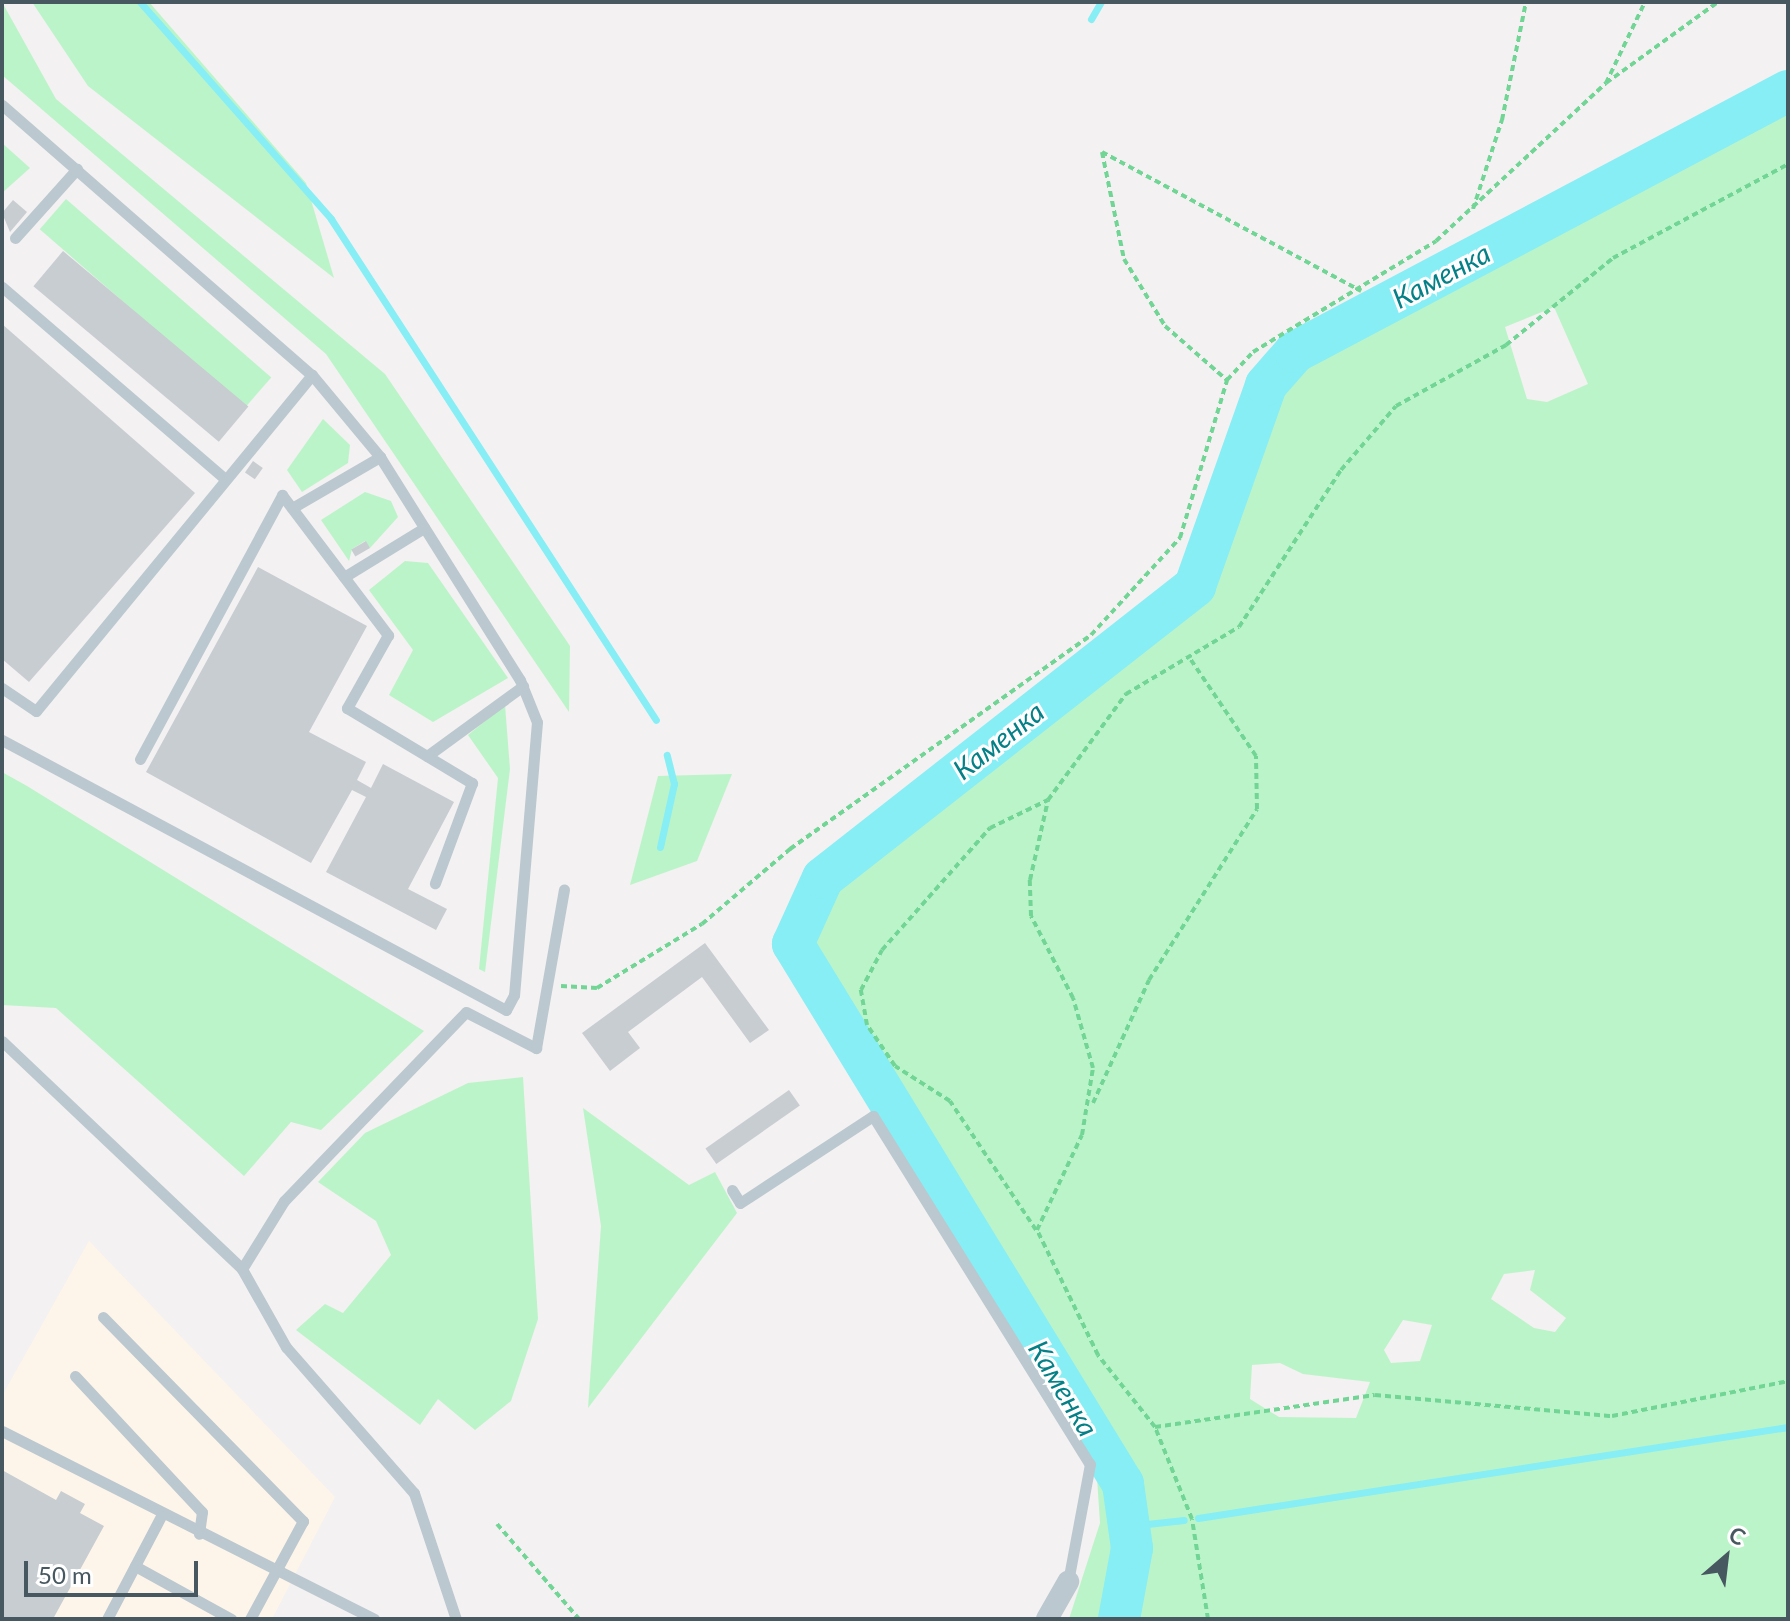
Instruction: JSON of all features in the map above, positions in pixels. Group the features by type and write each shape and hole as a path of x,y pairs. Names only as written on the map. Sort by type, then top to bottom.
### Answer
{"street":[{"path":"1047,1619 1068,1582"}],"lane":[{"path":"2,105 312,375 380,457 523,686 537,722 537,747 514,995 506,1010 2,740"},
{"path":"15,238 77,169"},
{"path":"2,287 224,478"},
{"path":"2,688 36,711 224,478 312,375"},
{"path":"292,508 380,457"},
{"path":"140,759 282,495 388,635 347,708 472,783 435,883"},
{"path":"344,577 424,528"},
{"path":"427,756 523,686"},
{"path":"242,1269 284,1201 466,1012 536,1048 551,985 564,889"},
{"path":"2,1041 242,1269 286,1347 414,1493 456,1619"},
{"path":"732,1190 740,1203 873,1116 1090,1464 1068,1582"},
{"path":"103,1317 303,1521 250,1619"},
{"path":"75,1376 202,1512 199,1534"},
{"path":"2,1431 161,1516 374,1619"},
{"path":"107,1619 161,1516"},
{"path":"135,1566 231,1619"}],"path":[{"path":"1472,211 1502,120 1526,2"},
{"path":"1606,83 1645,2"},
{"path":"551,985 597,988 702,924 790,849 1091,635 1180,538 1227,380 1290,325 1361,291 1472,211 1606,83 1718,2"},
{"path":"1227,380 1165,326 1124,259 1102,152 1361,291"},
{"path":"1090,1108 1089,1038 1031,916 1030,880 1048,800 1126,694 1239,627 1341,470 1396,406 1506,345 1613,258 1788,164"},
{"path":"1037,1230 1149,980 1257,809 1256,756 1189,657"},
{"path":"1048,800 990,828 882,950 861,990 867,1025 895,1066 950,1101 1037,1230 1098,1355 1155,1427 1192,1519 1208,1619"},
{"path":"1155,1427 1375,1395 1612,1416 1788,1381"},
{"path":"497,1524 579,1619"}],"shaded area":[{"path":"89,1241 335,1497 272,1619 2,1619 2,1396"}],"green space":[{"path":"2,2 56,99 385,374 570,646 569,712 326,354 2,75"},
{"path":"32,2 149,2 306,183 334,278 88,86"},
{"path":"1788,108 1788,1619 1069,1619 1100,1523 1096,1463 793,950 833,889 1206,596 1290,368","holes":["1554,307 1588,384 1547,402 1527,399 1505,327","1535,1270 1530,1290 1566,1318 1555,1332 1534,1328 1491,1299 1504,1274","1403,1320 1432,1325 1420,1361 1391,1363 1384,1350","1280,1363 1303,1374 1370,1382 1356,1418 1279,1417 1250,1399 1252,1365"]},
{"path":"2,143 30,168 2,193"},
{"path":"66,199 271,377 245,408 40,229"},
{"path":"323,419 350,445 348,463 302,492 287,470"},
{"path":"365,492 391,501 398,517 370,548 365,541 352,549 349,561 321,520"},
{"path":"405,561 428,563 508,678 433,722 389,695 413,650 369,590"},
{"path":"505,705 510,769 485,972 479,969 498,778 468,735"},
{"path":"2,772 424,1031 321,1130 291,1122 244,1176 56,1008 2,1005"},
{"path":"732,774 697,861 630,885 658,776"},
{"path":"523,1077 538,1319 511,1401 475,1430 438,1399 420,1425 296,1330 325,1304 343,1313 391,1255 376,1221 318,1182 365,1133 468,1083"},
{"path":"583,1108 689,1185 715,1172 737,1213 588,1408 601,1226"}],"building":[{"path":"13,200 27,212 10,232 2,213"},
{"path":"63,251 248,407 219,442 33,286"},
{"path":"2,324 195,493 29,682 2,659"},
{"path":"253,461 263,468 255,479 245,472"},
{"path":"366,541 370,548 355,556 351,550"},
{"path":"258,567 367,626 309,732 366,762 357,780 371,788 383,764 454,802 408,889 447,909 436,930 326,872 366,797 352,790 311,863 146,772"},
{"path":"705,943 769,1030 750,1043 702,977 628,1032 640,1048 610,1071 582,1033"},
{"path":"789,1090 800,1106 716,1164 705,1149"},
{"path":"2,1470 56,1500 61,1491 85,1504 80,1513 104,1526 53,1619 2,1619"}],"waterway":[{"path":"140,2 331,219 656,720"},
{"path":"1091,19 1101,2"},
{"name":"Каменка","path":"1119,1619 1132,1548 1123,1484 793,944 823,878 1195,586 1266,385 1295,352 1788,91"},
{"path":"660,847 674,784 667,755"},
{"path":"1198,1518 1788,1427"},
{"path":"1129,1526 1184,1520"}]}
